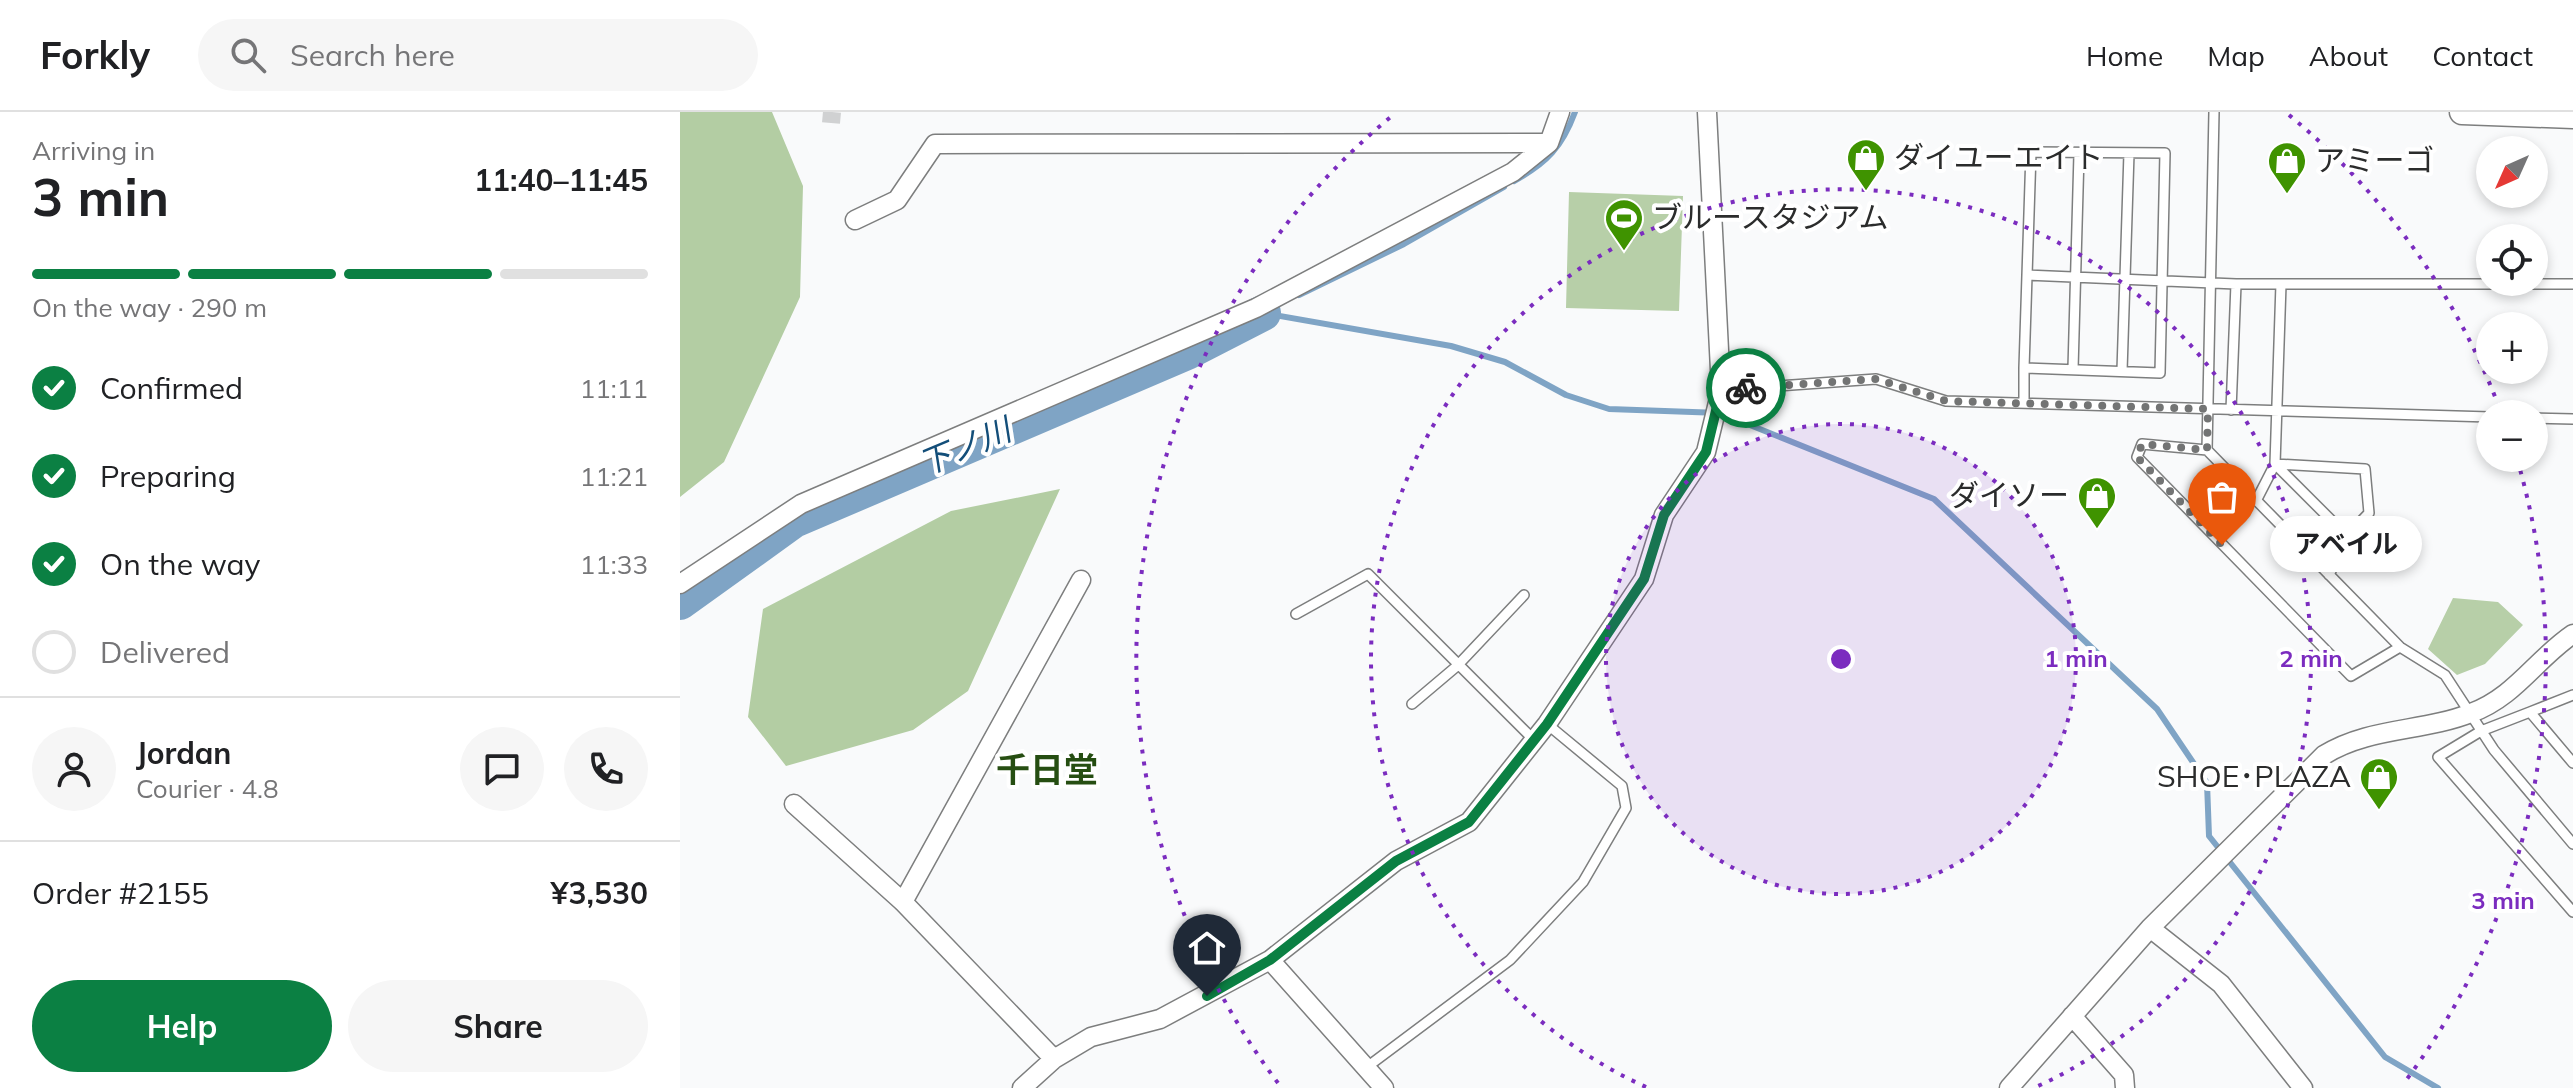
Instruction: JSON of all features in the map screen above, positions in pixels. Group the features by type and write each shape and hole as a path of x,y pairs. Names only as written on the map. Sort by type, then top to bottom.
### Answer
{"street":[{"path":"680,584 801,504 1256,308 1513,172 1549,143 1560,112"},
{"path":"1022,1088 1054,1059 1091,1037 1160,1019 1270,960 1396,861 1469,822 1547,724 1644,579 1664,515 1706,452 1721,390 1707,112"},
{"path":"2462,112 2573,116"},
{"path":"855,220 897,200 935,144 1549,143"},
{"path":"903,902 1081,580"},
{"path":"2009,1088 2150,928 2324,755 2346,741 2437,725 2498,701 2573,634"},
{"path":"794,804 903,902 1054,1059"},
{"path":"2150,928 2221,984 2303,1088"},
{"path":"1270,960 1384,1088"},
{"path":"2072,1016 2124,1075 2125,1088"}],"lane":[{"path":"2207,450 2214,112"},
{"path":"2024,368 2160,373 2165,153 2031,152 2024,368 2024,403"},
{"path":"2122,371 2129,153"},
{"path":"2073,369 2079,154"},
{"path":"2027,275 2236,284 2573,284"},
{"path":"2231,410 2236,284"},
{"path":"2256,501 2275,464 2281,284"},
{"path":"1721,390 1876,379 1946,401 2476,417"},
{"path":"2548,418 2573,419"},
{"path":"2400,647 2351,676 2137,457 2142,444 2207,450 2400,647 2445,675 2481,731 2573,844"},
{"path":"2275,464 2347,536"},
{"path":"2275,464 2365,469 2369,513 2347,536 2329,575"},
{"path":"1296,614 1368,574 1533,739"},
{"path":"1412,704 1457,666 1524,595"},
{"path":"2573,695 2481,731 2438,757 2573,912"},
{"path":"2530,712 2573,763"},
{"path":"1367,1067 1510,960 1583,882 1626,808 1622,786 1547,724"}],"green space":[{"path":"680,112 772,112 803,186 800,297 724,462 680,497"},
{"name":"ブルースタジアム","path":"1569,192 1683,196 1679,311 1566,308"},
{"path":"1060,489 968,691 913,730 786,766 748,717 763,609 951,511"},
{"path":"2453,598 2498,602 2523,625 2485,664 2457,675 2428,649"}],"waterway":[{"path":"1514,181 1536,168 1552,153 1565,135 1575,112"},
{"path":"1299,295 1404,244 1504,187"},
{"path":"1263,313 1451,346 1505,362 1566,395 1609,409 1720,413 1934,499 2157,709 2207,783 2209,836 2385,1057 2438,1088"},
{"name":"下ノ川","path":"680,602 794,520 1187,352 1263,313"}],"tunnel":[{"path":"831,123 832,112"}],"way so far":[{"path":"1746,388 1876,379 1946,401 2208,409 2207,450 2142,444 2137,457 2222,545"}],"place":[{"name":"ダイユーエイト","path":"1866,192"},
{"name":"アミーゴ","path":"2287,195"},
{"name":"ブルースタジアム","path":"1624,252"},
{"name":"ダイソー","path":"2097,530"},
{"name":"アベイル","path":"2222,545"},
{"name":"SHOE･PLAZA","path":"2379,811"}],"district":[{"name":"千日堂","path":"1047,770"}],"route":[{"path":"1207,996 1270,960 1396,861 1469,822 1547,724 1644,579 1664,515 1706,452 1721,390 1746,388"}]}
